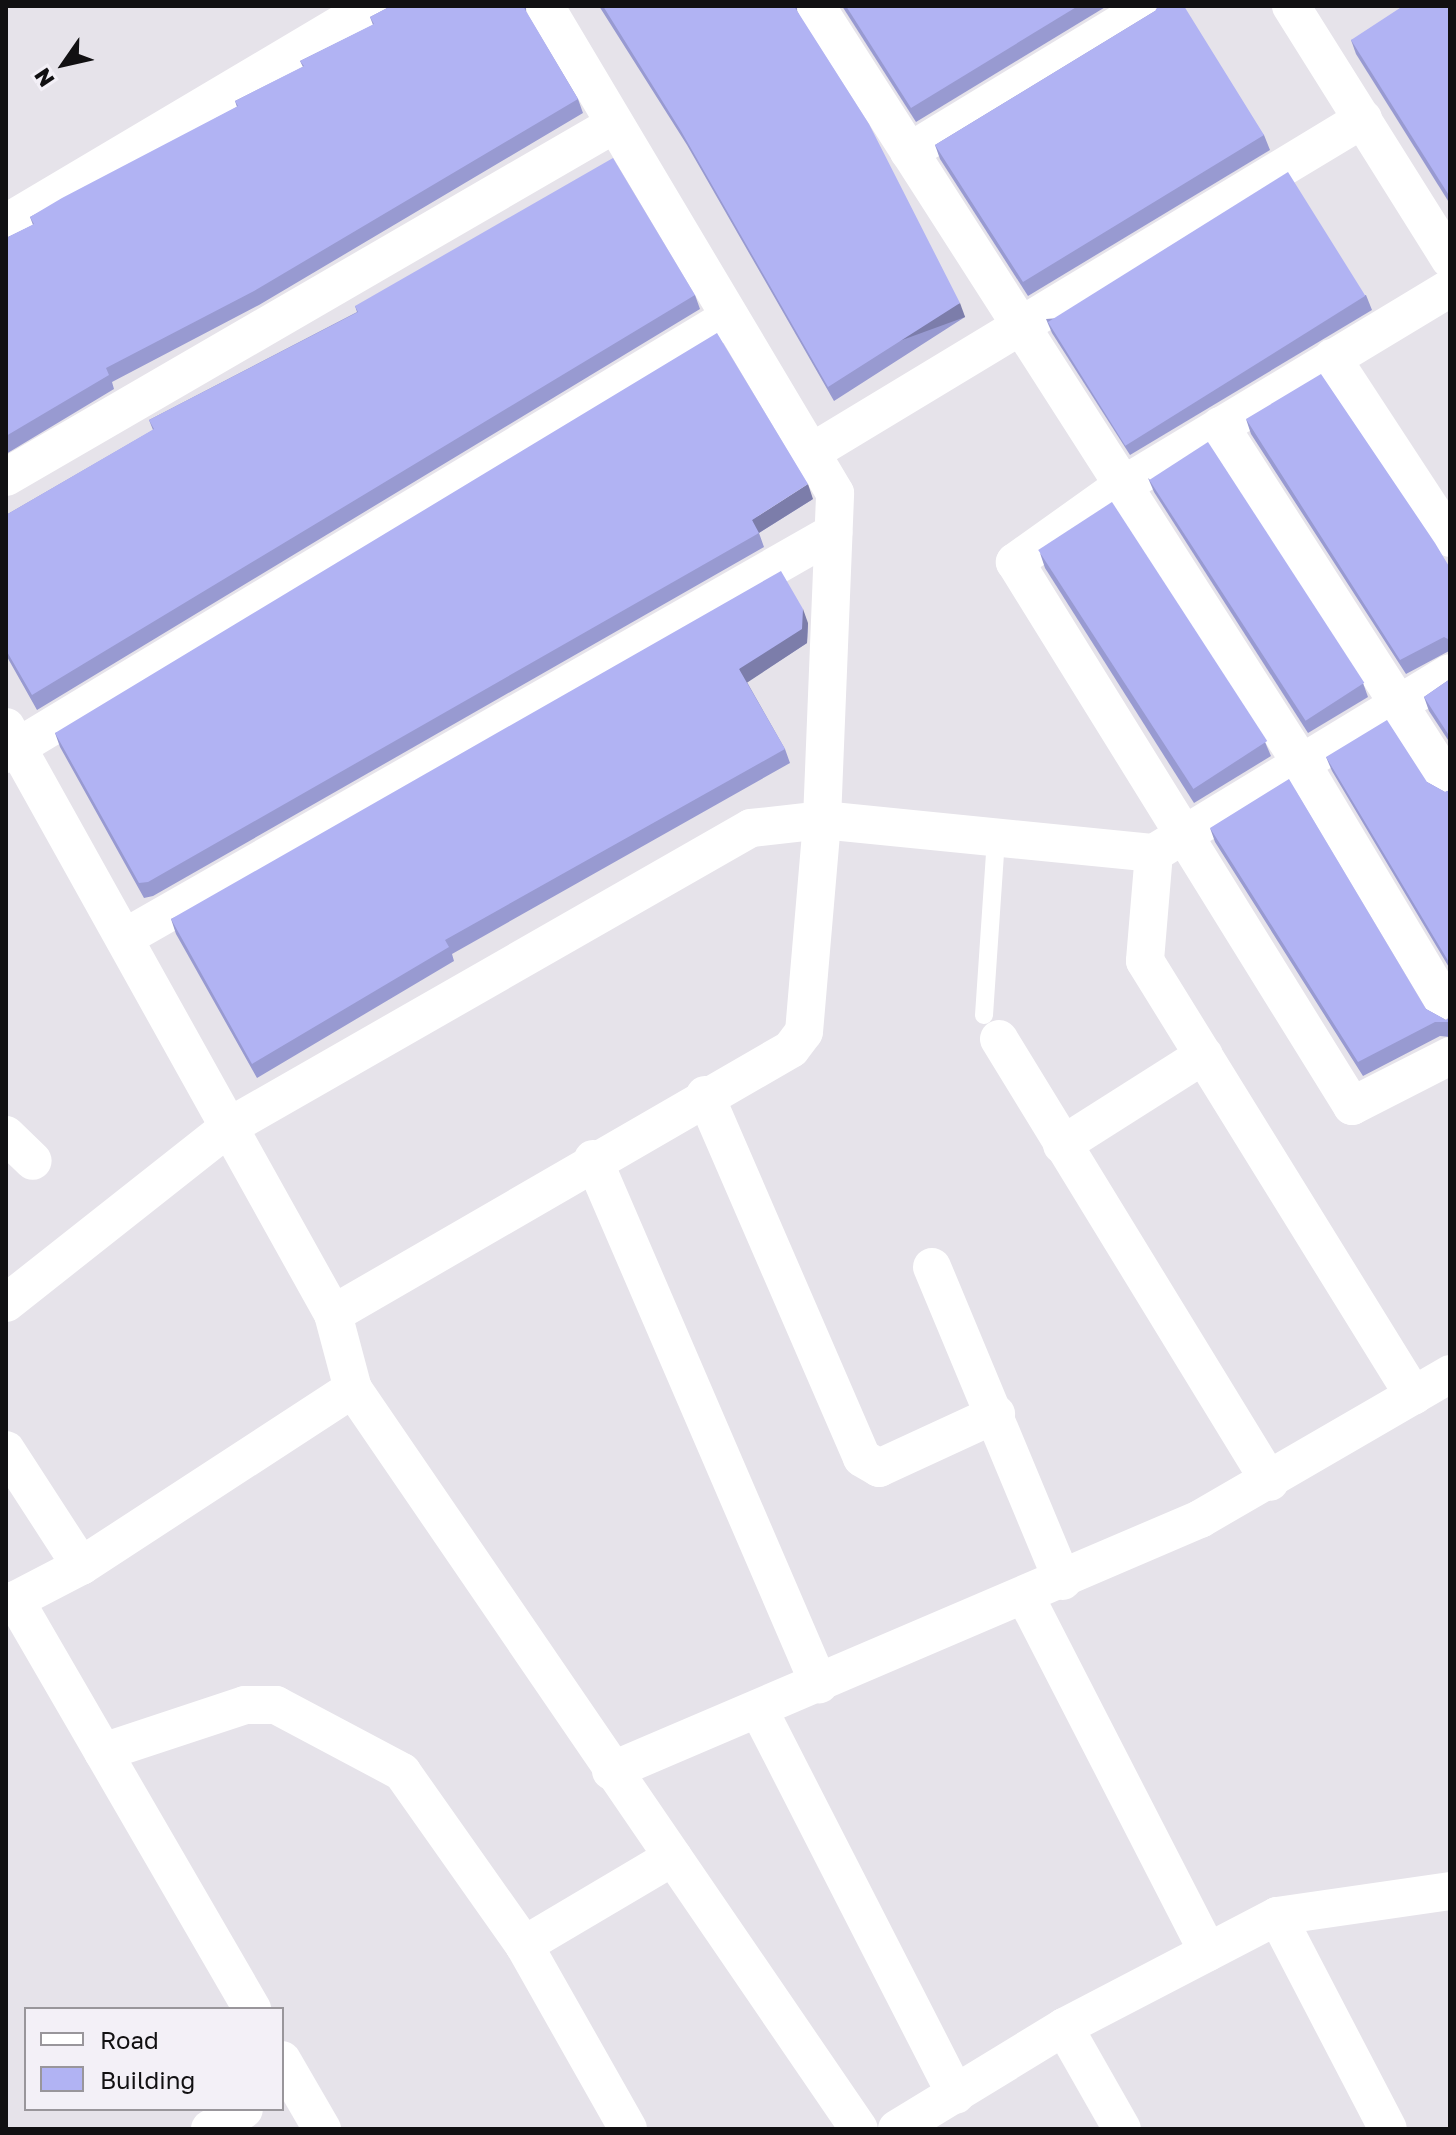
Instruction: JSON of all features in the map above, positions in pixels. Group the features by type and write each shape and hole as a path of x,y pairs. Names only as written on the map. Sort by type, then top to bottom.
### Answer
{"street":[{"path":"6,223 371,6"},
{"path":"333,1314 593,1159 801,1042 822,820 835,493 613,125 545,6"},
{"path":"816,6 1303,766 1450,1012"},
{"path":"909,152 1149,6"},
{"path":"1291,6 1450,259"},
{"path":"812,452 1363,119"},
{"path":"6,477 613,125"},
{"path":"1450,288 1123,485 1022,551 1016,572 1168,846 1352,1106 1450,1056"},
{"path":"728,318 9,743 124,938 333,1314 353,1389 611,1771 859,2129"},
{"path":"1332,358 1450,538"},
{"path":"1220,426 1450,784"},
{"path":"124,938 833,533"},
{"path":"6,1303 230,1126 751,828 822,820 996,837 1168,846 1303,766 1450,673"},
{"path":"611,1771 760,1712 1063,1581 1270,1482 1439,1384 1204,1055 1145,961 1168,846"},
{"path":"992,1027 1270,1482"},
{"path":"1062,1145 1204,1055"},
{"path":"705,1095 862,1458 879,1468 996,1414"},
{"path":"6,1135 33,1161"},
{"path":"593,1159 819,1684"},
{"path":"932,1267 996,1414 1063,1581"},
{"path":"251,2007 103,1752 10,1602 81,1566 353,1389"},
{"path":"6,1450 81,1566"},
{"path":"1026,1598 1208,1952"},
{"path":"103,1752 245,1705 276,1705 402,1772 524,1945 628,2129"},
{"path":"760,1712 956,2095"},
{"path":"524,1945 673,1857"},
{"path":"897,2129 1064,2027 1277,1916 1450,1891"},
{"path":"1277,1916 1388,2129"},
{"path":"1064,2027 1122,2129"},
{"path":"286,2076 322,2129"},
{"path":"210,2129 241,2111"}],"lane":[{"path":"992,1027 996,837"}],"building":[{"path":"391,6 523,6 578,99 254,291 106,368 109,375 6,436 6,238 34,224 30,217 62,198 238,106 235,101 304,66 300,61 374,24 370,17"},
{"path":"603,6 794,6 869,124 960,303 828,387 681,131"},
{"path":"846,6 1078,6 911,108"},
{"path":"1158,6 1184,6 1264,135 1023,282 935,145 1155,11"},
{"path":"1403,6 1450,6 1450,197 1351,40"},
{"path":"613,158 695,295 32,695 6,650 6,515 154,429 149,420 358,312 355,306"},
{"path":"1288,172 1365,296 1125,446 1048,322"},
{"path":"717,333 808,484 752,520 759,533 148,882 139,883 55,733"},
{"path":"1321,374 1450,568 1450,640 1444,637 1400,660 1246,419"},
{"path":"1208,442 1364,683 1306,721 1149,480"},
{"path":"1112,502 1267,741 1193,789 1038,550"},
{"path":"781,571 803,609 802,629 739,669 785,749 445,940 449,947 252,1064 171,919"},
{"path":"1450,679 1450,737 1424,697"},
{"path":"1387,720 1427,782 1445,792 1450,790 1450,964 1326,757"},
{"path":"1289,779 1426,1009 1446,1020 1450,1017 1450,1022 1435,1022 1358,1062 1210,828"}]}
